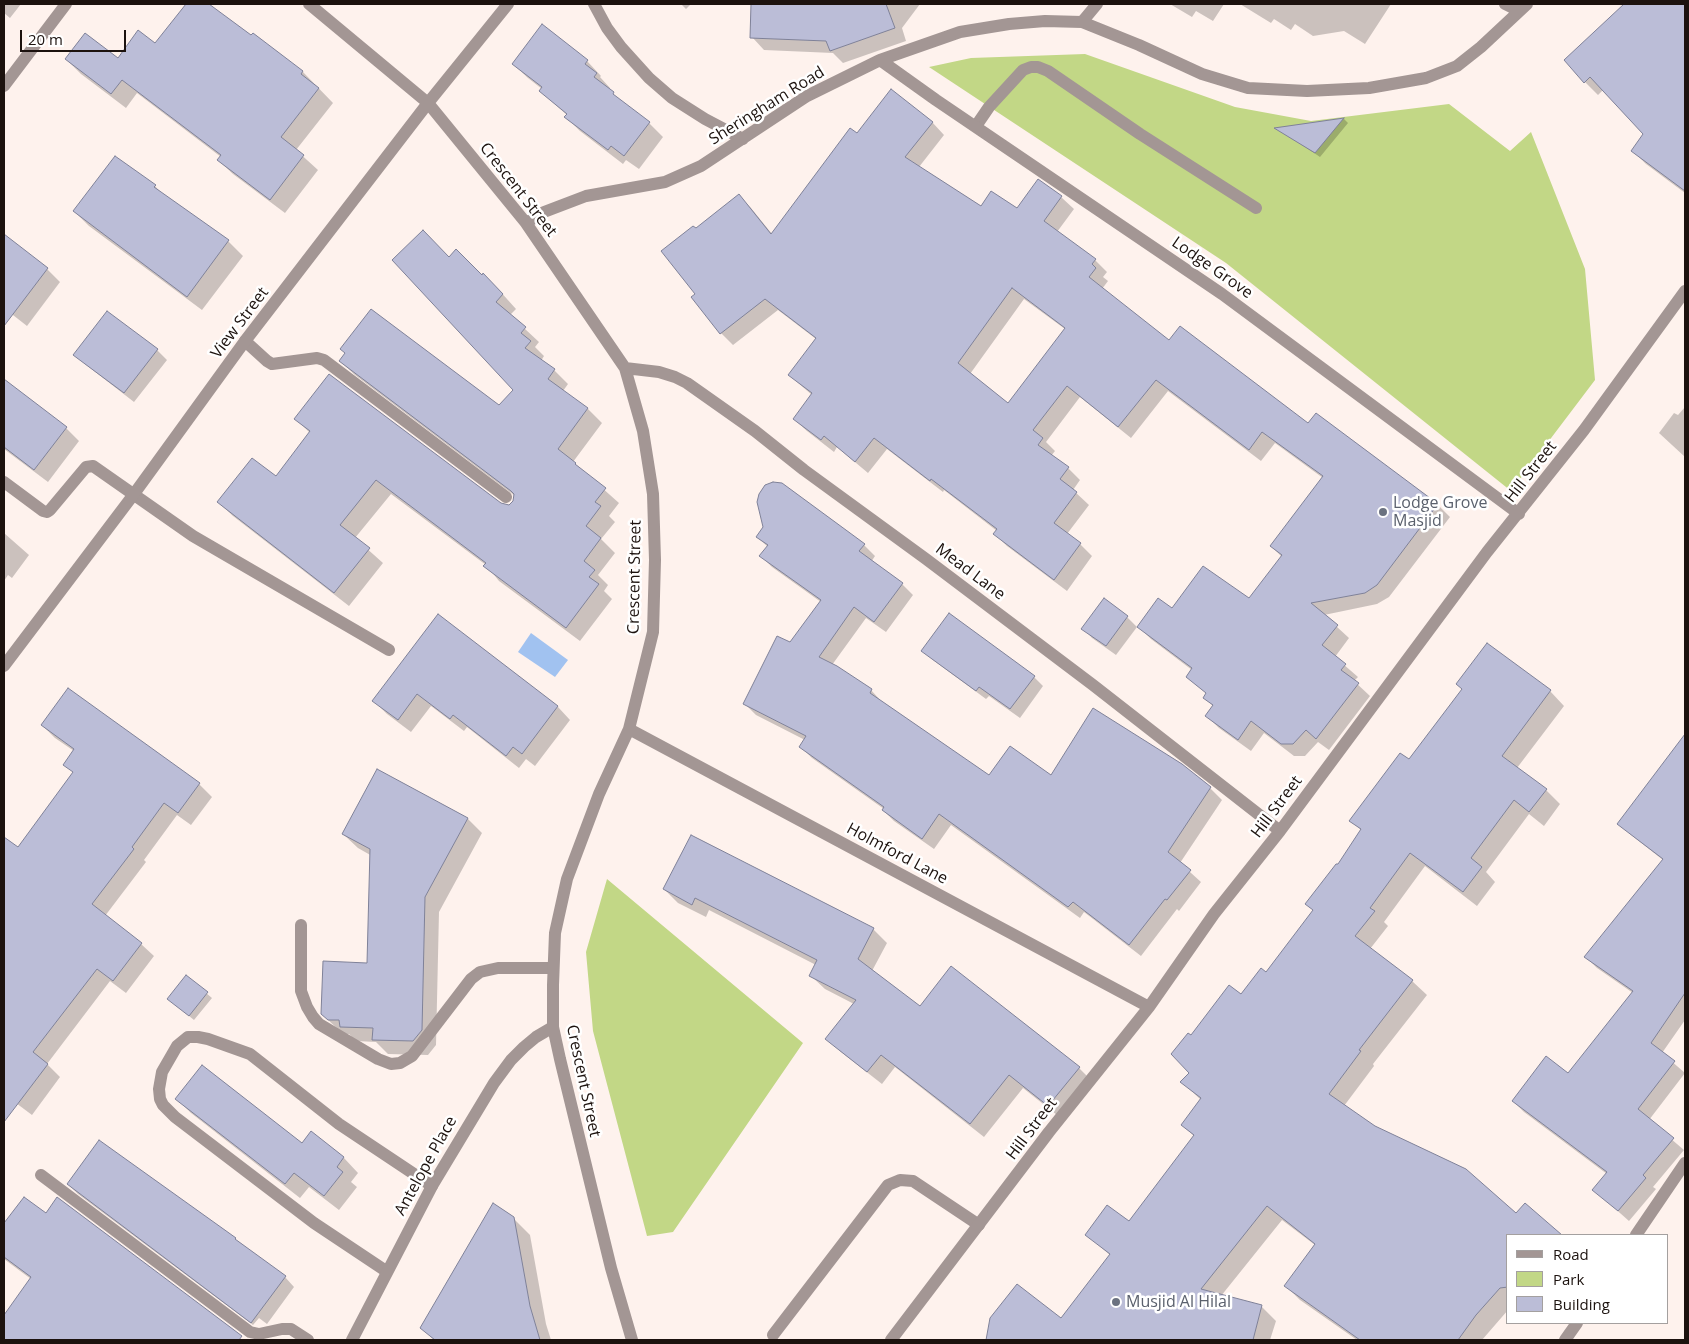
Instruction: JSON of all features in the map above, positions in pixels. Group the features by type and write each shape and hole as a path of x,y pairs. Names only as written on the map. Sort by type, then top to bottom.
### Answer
{"street":[{"path":"4,86 66,4"},
{"name":"Crescent Street","path":"309,4 428,103 526,223 625,368 644,431 653,494 655,560 653,632 629,729 599,794 568,878 555,934 554,968 554,1028 560,1059 606,1249 632,1340"},
{"path":"594,4 607,28 621,47 655,83 688,109 743,139"},
{"path":"1082,22 1097,4"},
{"path":"1505,4 1523,7"},
{"name":"View Street","path":"4,666 134,494 245,341 506,5"},
{"name":"Sheringham Road","path":"526,223 544,212 586,196 665,182 701,166 807,96 880,60 960,32 1009,24 1045,21 1082,22 1139,45 1202,74 1248,88 1307,91 1369,88 1426,78 1458,66 1523,7"},
{"name":"Lodge Grove","path":"880,60 1222,294 1519,514"},
{"path":"976,126 989,107 1024,70 1038,67 1048,71 1140,134 1256,208"},
{"name":"Hill Street","path":"891,1340 1049,1132 1149,1007 1214,914 1280,831 1487,552 1584,430 1685,291"},
{"path":"245,341 266,361 272,364 317,358 324,360 506,497"},
{"name":"Mead Lane","path":"625,368 675,376 748,426 1093,685 1280,831"},
{"path":"4,482 42,511 50,510 86,467 93,466 193,536 389,650"},
{"name":"Holmford Lane","path":"629,729 1149,1007"},
{"path":"301,925 301,991 313,1017 320,1024 378,1059 391,1064 400,1063 412,1056 471,979 480,972 498,968 554,968"},
{"name":"Antelope Place","path":"352,1340 386,1271 471,1118 511,1060 536,1037 554,1028"},
{"path":"386,1271 314,1222 175,1117 163,1105 160,1098 159,1089 162,1072 177,1046 188,1037 208,1039 250,1054 340,1124 432,1186"},
{"path":"1637,1234 1685,1163"},
{"path":"41,1174 250,1332 259,1334 282,1328 291,1329 308,1340"},
{"path":"772,1335 888,1185 900,1180 913,1181 980,1225"},
{"path":"1565,1340 1575,1324"}],"green space":[{"path":"1085,54 1235,107 1311,121 1449,104 1510,151 1531,132 1585,269 1595,380 1511,491 1226,263 929,67 971,58"},
{"path":"607,879 803,1043 673,1232 647,1236 593,1031 586,952"}],"water":[{"path":"531,633 568,660 555,677 518,652"}],"building":[{"path":"186,4 209,4 251,35 253,33 303,71 301,74 319,88 281,137 304,155 270,200 217,160 221,155 122,80 111,94 65,59 85,33 118,58 138,30 155,43"},
{"path":"751,4 886,4 895,28 830,51 826,41 750,38"},
{"path":"1624,4 1685,4 1685,191 1631,151 1643,134 1590,77 1584,83 1564,60"},
{"path":"542,24 588,60 585,64 597,73 594,77 650,122 624,156 611,146 608,150 564,117 567,114 539,91 542,87 512,64"},
{"path":"891,89 933,122 905,157 981,206 991,191 1017,208 1038,179 1062,196 1044,221 1096,259 1092,264 1096,268 1089,277 1169,340 1180,326 1308,423 1316,413 1438,504 1377,585 1365,593 1311,603 1338,625 1322,645 1346,664 1341,670 1359,683 1316,739 1306,730 1293,744 1281,744 1251,721 1238,740 1205,716 1213,705 1203,698 1206,693 1186,677 1192,668 1137,627 1158,598 1172,608 1203,566 1249,598 1282,555 1270,546 1323,476 1262,432 1249,450 1156,380 1118,427 1067,386 1033,430 1043,438 1038,445 1069,467 1060,479 1077,492 1054,523 1081,543 1054,580 993,534 997,529 874,438 855,462 824,436 821,440 793,419 812,393 788,375 816,338 765,299 720,334 691,297 695,294 661,251 693,226 696,228 739,194 771,234 850,128 857,133","holes":["1012,288 1065,328 1008,403 958,363"]},
{"path":"1344,118 1315,153 1274,128"},
{"path":"115,156 156,185 154,187 229,240 187,297 73,211"},
{"path":"423,230 449,257 456,249 503,294 496,302 526,327 521,333 531,341 525,348 555,369 548,379 588,408 558,449 606,488 595,502 601,506 586,526 601,538 584,561 595,570 589,577 599,584 566,628 483,566 486,563 376,480 340,525 370,548 334,593 217,502 252,458 276,476 310,431 294,419 329,374 501,503 509,505 513,501 514,494 511,491 339,361 345,353 340,349 371,309 499,405 513,390 392,260"},
{"path":"4,234 48,268 4,326"},
{"path":"107,311 158,349 124,393 73,355"},
{"path":"4,379 67,427 34,470 4,447"},
{"path":"773,482 782,483 865,544 859,551 903,583 874,622 854,607 819,657 837,666 872,689 870,693 989,775 1010,746 1051,775 1093,708 1182,764 1211,787 1168,852 1191,870 1167,900 1165,899 1129,945 1073,902 1068,907 939,814 922,839 882,810 884,807 799,747 806,736 743,704 777,636 790,642 821,600 759,556 768,545 756,537 763,527 757,502 759,494 765,485"},
{"path":"1104,598 1128,616 1106,646 1081,629"},
{"path":"949,613 1035,676 1010,709 979,687 976,691 921,651"},
{"path":"438,614 558,706 522,754 513,747 506,756 453,715 450,719 417,694 398,720 372,701"},
{"path":"1487,643 1551,690 1502,756 1547,789 1529,812 1514,800 1471,858 1482,867 1463,892 1410,853 1370,908 1375,911 1355,936 1413,980 1359,1050 1361,1051 1329,1094 1375,1126 1466,1169 1516,1213 1525,1203 1561,1234 1506,1234 1506,1287 1500,1288 1476,1315 1458,1340 1360,1340 1284,1286 1315,1244 1267,1206 1201,1289 1262,1305 1253,1340 986,1340 990,1318 1017,1284 1061,1318 1110,1254 1085,1235 1107,1205 1129,1221 1194,1135 1181,1125 1201,1098 1180,1082 1189,1073 1171,1054 1188,1033 1191,1035 1229,985 1241,994 1261,968 1266,972 1313,910 1305,904 1336,864 1338,864 1361,829 1349,821 1400,753 1409,759 1462,689 1456,684"},
{"path":"68,688 200,783 178,813 164,803 132,847 134,849 92,904 142,943 113,981 97,969 33,1052 48,1064 4,1122 4,837 18,847 73,772 63,765 74,749 41,725"},
{"path":"1685,734 1685,993 1651,1043 1675,1061 1638,1109 1674,1138 1643,1175 1646,1178 1618,1211 1592,1190 1607,1172 1512,1101 1546,1056 1568,1073 1633,991 1584,957 1663,859 1617,824"},
{"path":"377,769 468,818 425,897 422,1030 413,1041 372,1040 373,1028 340,1027 339,1020 328,1020 321,1014 323,961 367,963 370,849 342,834"},
{"path":"691,835 874,928 858,959 920,1006 951,966 1080,1067 1048,1106 1009,1075 970,1124 881,1055 867,1072 825,1039 856,1000 809,976 817,960 695,898 692,905 663,889"},
{"path":"186,975 208,992 189,1016 167,999"},
{"path":"202,1065 302,1143 311,1131 344,1157 337,1167 343,1172 324,1196 294,1173 285,1184 175,1099"},
{"path":"99,1140 286,1276 251,1323 67,1184"},
{"path":"24,1197 46,1213 57,1197 242,1336 239,1340 4,1340 4,1315 31,1277 4,1257 4,1223"},
{"path":"493,1203 514,1217 530,1306 540,1340 435,1340 420,1328"}],"place":[{"name":"Lodge Grove Masjid","path":"1383,512"},
{"name":"Musjid Al Hilal","path":"1116,1302"}]}
